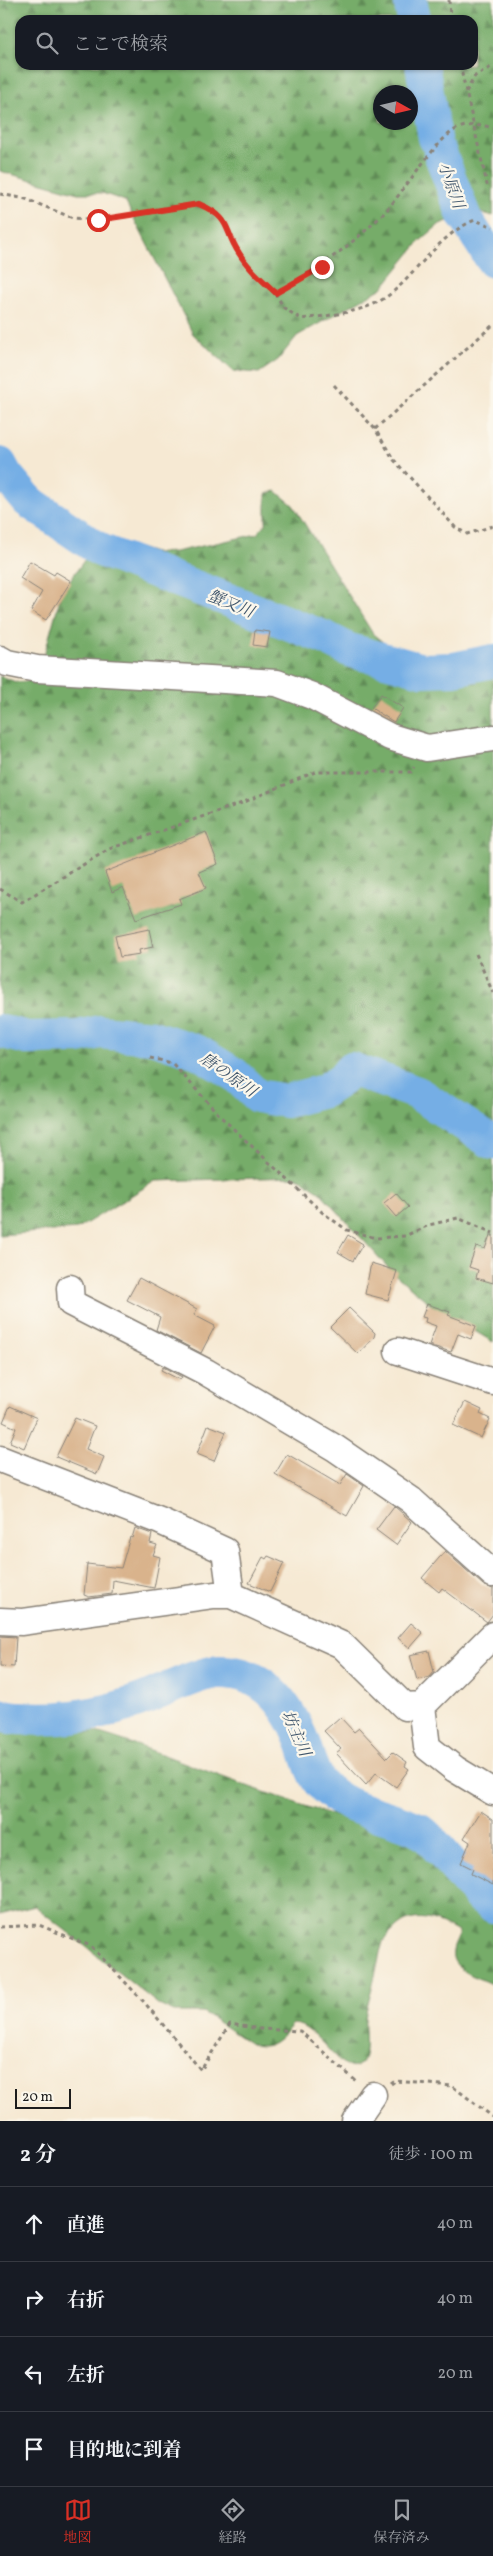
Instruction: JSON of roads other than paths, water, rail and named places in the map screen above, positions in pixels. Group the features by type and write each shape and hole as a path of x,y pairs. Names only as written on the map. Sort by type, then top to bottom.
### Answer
{"street":[{"path":"0,659 7,663 37,669 277,683 312,696 390,737 427,748 493,738"},
{"path":"70,1288 71,1303 206,1372 343,1453 411,1500 493,1574"},
{"path":"398,1350 493,1382"},
{"path":"0,1459 160,1521 225,1551 231,1595"},
{"path":"0,1621 22,1622 214,1595 231,1595 342,1645 406,1707 422,1706 493,1635"},
{"path":"422,1706 427,1747 455,1769 493,1792"},
{"path":"356,2121 373,2095"}],"waterway":[{"name":"小原川","path":"410,0 413,15"},
{"name":"小原川","path":"423,70 435,138"},
{"name":"小原川","path":"440,153 464,216"},
{"name":"小原川","path":"471,227 493,261"},
{"name":"蟹又川","path":"0,464 6,475 28,501 100,550 326,638 349,650 422,670 454,669 493,661"},
{"name":"唐の原川","path":"0,1031 27,1038 78,1037 100,1032 152,1037 198,1052 234,1074 257,1096 286,1101 324,1091 342,1079 351,1069 417,1093 493,1143"},
{"name":"坊主川","path":"0,1716 36,1719 73,1717 127,1705 211,1673 235,1673 250,1677 262,1684 283,1704 298,1731 312,1770 320,1783 330,1793 353,1806 418,1829 440,1850 481,1898 493,1906"}]}
